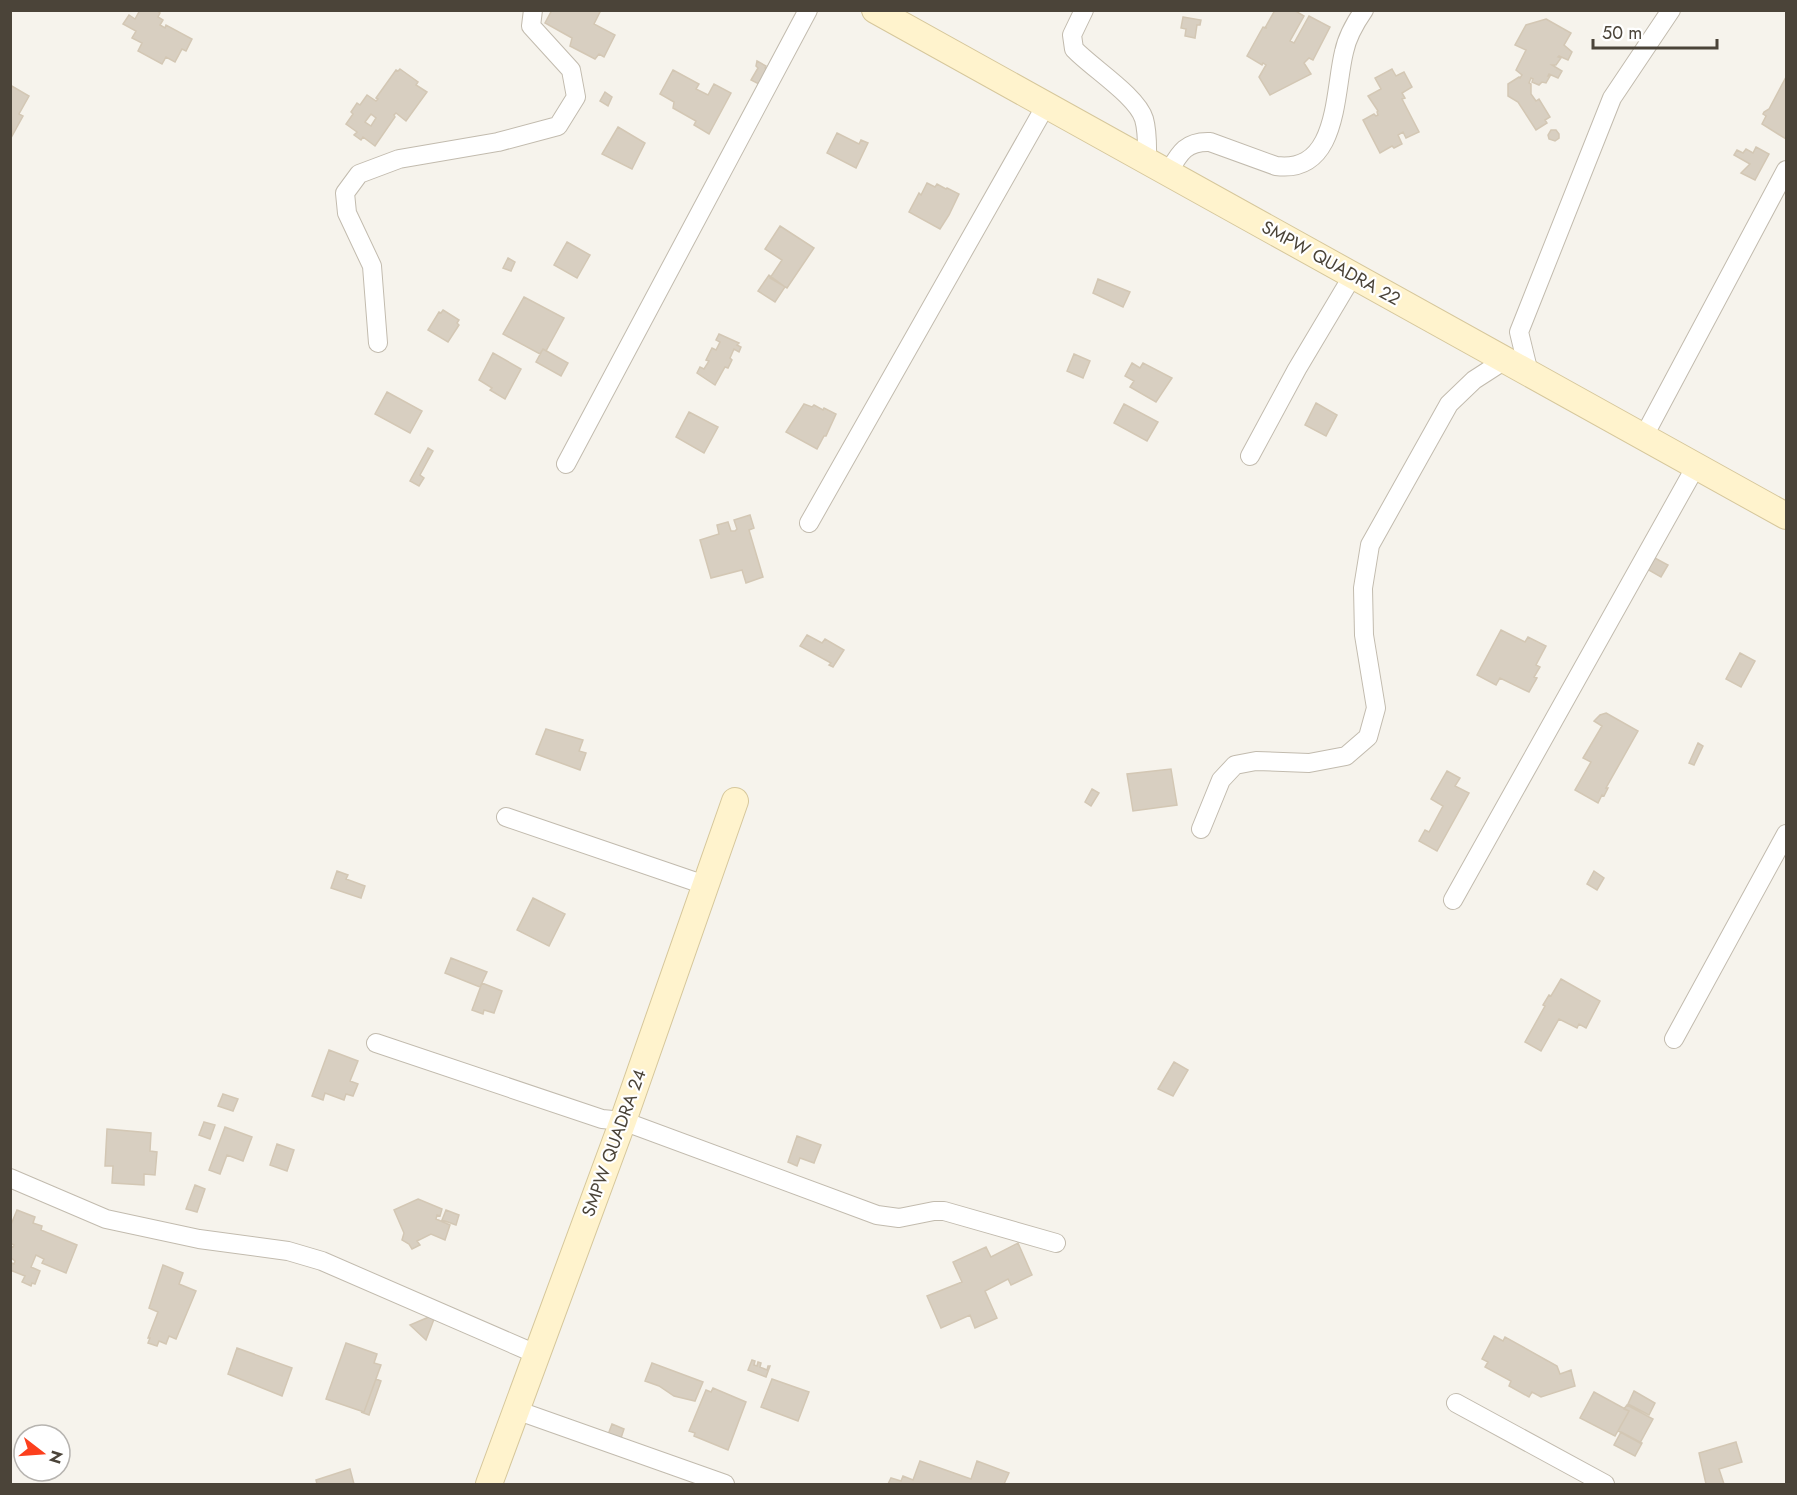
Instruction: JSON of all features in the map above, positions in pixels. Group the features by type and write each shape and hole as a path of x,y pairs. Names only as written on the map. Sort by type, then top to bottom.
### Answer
{"street":[{"path":"378,343 372,266 347,213 345,193 359,174 399,159 498,142 558,126 576,97 571,70 531,26 533,10"},
{"path":"566,464 808,10"},
{"name":"SMPW QUADRA 22","path":"875,10 1786,516"},
{"path":"1084,10 1072,36 1074,49 1136,103 1141,111 1158,167 1178,156 1187,146 1199,141 1210,141 1287,168 1299,165 1313,156 1331,128 1344,49 1364,10"},
{"path":"1529,373 1519,332 1523,320 1612,98 1671,10"},
{"path":"809,523 1046,105"},
{"path":"1644,436 1786,170"},
{"path":"1250,456 1297,369 1353,275"},
{"path":"1202,829 1221,780 1235,765 1256,761 1309,763 1346,756 1368,737 1376,708 1364,635 1364,588 1370,545 1449,404 1474,380 1505,360"},
{"path":"1453,900 1696,466"},
{"name":"SMPW QUADRA 24","path":"489,1485 622,1121 735,801"},
{"path":"506,817 705,885"},
{"path":"1674,1038 1786,834"},
{"path":"376,1043 602,1119 622,1121 877,1215 899,1218 944,1211 1056,1243"},
{"path":"10,1178 106,1219 199,1239 288,1251 322,1261 536,1354"},
{"path":"1456,1403 1605,1485"},
{"path":"516,1410 725,1485"}],"building":[{"path":"140,10 156,10 160,13 158,17 163,20 160,25 165,28 166,25 192,39 186,51 182,49 175,62 166,57 162,64 138,51 142,43 132,38 136,31 123,24 129,15 135,19"},
{"path":"552,10 601,10 594,24 615,35 604,57 599,54 595,59 570,46 572,38 545,23"},
{"path":"1275,10 1294,10 1304,16 1290,41 1294,43 1309,16 1330,27 1313,60 1309,58 1304,63 1311,74 1270,95 1259,77 1266,65 1247,56 1263,27 1265,28"},
{"path":"1183,17 1201,20 1200,25 1197,25 1195,38 1185,36 1186,29 1181,28"},
{"path":"1546,19 1571,33 1564,45 1572,52 1568,60 1559,56 1561,58 1556,65 1552,65 1562,71 1558,78 1549,74 1546,83 1542,82 1539,85 1532,82 1531,78 1529,83 1531,94 1536,101 1539,99 1550,117 1545,120 1547,123 1536,130 1518,102 1508,96 1508,84 1522,75 1516,70 1526,50 1515,45 1526,25"},
{"path":"757,61 770,71 761,85 751,80 758,68"},
{"path":"400,69 418,82 416,85 427,92 406,121 396,113 394,115 395,117 375,146 363,137 361,140 354,135 357,132 346,124 357,103 360,105 367,95 376,101 396,70","holes":["371,114 376,118 371,126 365,122"]},
{"path":"1392,69 1396,76 1404,72 1412,87 1402,93 1405,98 1402,99 1419,132 1406,138 1403,132 1398,135 1402,144 1394,148 1392,146 1380,153 1363,120 1374,114 1378,115 1378,111 1368,96 1381,89 1375,78"},
{"path":"673,70 699,84 696,89 708,95 714,84 731,93 709,134 694,125 696,121 673,108 674,102 660,94"},
{"path":"1786,77 1786,139 1762,124 1766,116 1764,112 1769,109"},
{"path":"10,85 29,96 19,114 23,116 12,136"},
{"path":"605,92 612,97 608,106 600,101"},
{"path":"618,127 645,143 632,169 602,154"},
{"path":"1551,130 1556,130 1559,134 1559,138 1555,141 1549,139 1548,135"},
{"path":"837,133 859,144 861,140 868,143 856,168 827,153"},
{"path":"1756,147 1769,154 1755,180 1741,173 1750,164 1734,155 1737,150 1743,153 1746,149 1753,153"},
{"path":"927,183 935,187 937,184 959,194 940,229 909,212"},
{"path":"780,226 814,248 787,288 770,278 782,260 765,249"},
{"path":"567,242 590,255 577,278 554,265"},
{"path":"508,258 515,262 511,271 503,268"},
{"path":"769,275 785,287 775,302 758,291"},
{"path":"1098,279 1130,292 1123,307 1093,293"},
{"path":"524,297 564,318 546,351 543,349 540,354 503,334"},
{"path":"443,310 459,320 457,323 459,325 448,342 428,330 439,312"},
{"path":"719,334 739,343 737,345 741,347 739,352 734,349 728,368 725,367 715,385 697,373 700,367 704,369 709,361 706,360 712,348 716,350 720,342 716,340"},
{"path":"543,349 568,363 561,376 536,362"},
{"path":"493,353 521,369 505,399 479,380"},
{"path":"1074,354 1090,361 1083,378 1067,371"},
{"path":"1132,363 1140,368 1143,363 1172,378 1156,402 1130,387 1134,381 1125,376"},
{"path":"387,392 422,411 410,433 375,414"},
{"path":"1316,403 1337,415 1326,436 1305,425"},
{"path":"804,404 812,407 814,405 823,410 824,408 836,414 817,449 786,432"},
{"path":"1124,404 1158,422 1147,441 1114,423"},
{"path":"689,412 718,427 704,453 676,437"},
{"path":"428,448 433,451 420,475 424,478 419,486 410,481"},
{"path":"750,515 754,528 749,530 763,577 746,583 742,570 711,578 700,540 719,534 717,525 728,522 731,531 735,531 737,529 734,520"},
{"path":"1653,557 1668,565 1661,577 1647,569"},
{"path":"1501,630 1525,642 1528,637 1546,646 1536,665 1540,667 1529,692 1500,678 1496,685 1477,675"},
{"path":"807,635 822,643 825,639 844,650 833,667 829,665 831,663 800,646"},
{"path":"1740,653 1755,661 1741,687 1726,679"},
{"path":"1606,713 1638,731 1606,788 1608,788 1604,796 1602,795 1598,803 1575,790 1591,762 1583,758 1602,726 1594,721"},
{"path":"546,729 583,740 579,751 586,753 580,770 536,754"},
{"path":"1698,743 1703,746 1694,765 1689,763"},
{"path":"1171,769 1177,805 1133,811 1127,774"},
{"path":"1447,771 1460,778 1455,786 1469,793 1437,851 1419,841 1425,830 1429,832 1443,806 1431,799"},
{"path":"1092,789 1099,793 1091,806 1085,802"},
{"path":"337,871 348,875 346,879 365,886 361,898 331,888"},
{"path":"1594,871 1604,878 1597,890 1587,884"},
{"path":"533,898 565,914 549,946 517,930"},
{"path":"451,958 487,972 480,987 445,973"},
{"path":"1561,979 1600,1001 1586,1028 1579,1024 1577,1028 1559,1019 1541,1051 1525,1042 1545,1006 1543,1005"},
{"path":"482,983 502,991 494,1013 484,1010 483,1014 472,1010"},
{"path":"329,1050 358,1061 350,1081 358,1084 353,1096 346,1094 344,1100 325,1093 323,1100 312,1096"},
{"path":"1174,1062 1188,1070 1173,1096 1158,1089"},
{"path":"223,1094 238,1099 233,1111 218,1106"},
{"path":"204,1122 215,1125 210,1139 199,1135"},
{"path":"225,1127 252,1137 243,1161 227,1155 220,1174 209,1170"},
{"path":"107,1129 151,1133 150,1151 157,1152 155,1175 144,1174 144,1185 112,1183 113,1166 105,1166"},
{"path":"797,1136 821,1145 814,1163 800,1158 797,1166 788,1162"},
{"path":"277,1144 294,1150 287,1171 270,1165"},
{"path":"195,1185 205,1189 197,1212 186,1209"},
{"path":"418,1199 442,1209 440,1216 437,1215 436,1219 450,1225 445,1240 431,1234 417,1241 420,1245 412,1249 402,1240 404,1233 394,1210"},
{"path":"17,1210 35,1217 33,1223 42,1226 41,1230 77,1245 66,1273 42,1263 44,1259 36,1255 31,1267 40,1271 35,1284 32,1283 31,1286 22,1282 25,1276 10,1270 15,1261 11,1258 10,1260 10,1246 14,1245 10,1243 10,1227"},
{"path":"446,1210 459,1215 456,1225 442,1220"},
{"path":"1018,1243 1032,1275 1011,1285 1008,1279 985,1291 997,1318 975,1328 970,1315 941,1328 927,1296 962,1282 953,1262 986,1247 991,1257"},
{"path":"163,1265 183,1273 179,1284 196,1291 176,1339 169,1336 166,1344 159,1341 157,1346 148,1343 158,1312 149,1308"},
{"path":"436,1314 426,1340 410,1325"},
{"path":"1494,1336 1503,1341 1505,1337 1557,1366 1560,1374 1571,1370 1575,1386 1541,1397 1532,1392 1529,1397 1509,1386 1511,1381 1485,1367 1488,1362 1482,1359"},
{"path":"346,1343 377,1354 374,1363 381,1365 364,1412 326,1399"},
{"path":"237,1348 292,1368 282,1396 228,1374"},
{"path":"752,1360 755,1361 754,1365 761,1363 760,1367 767,1370 770,1366 766,1377 748,1370"},
{"path":"652,1363 703,1382 695,1401 674,1396 659,1386 645,1381"},
{"path":"376,1379 381,1381 369,1415 361,1412 364,1412"},
{"path":"772,1379 809,1392 798,1421 761,1407"},
{"path":"713,1388 746,1402 728,1450 694,1436 695,1433 689,1431 706,1390 711,1392"},
{"path":"1634,1391 1655,1403 1649,1415 1628,1404"},
{"path":"1594,1392 1629,1411 1615,1436 1580,1418"},
{"path":"1627,1405 1653,1419 1640,1443 1618,1431 1629,1411 1624,1409"},
{"path":"612,1424 624,1429 619,1444 606,1440"},
{"path":"1621,1432 1642,1443 1635,1456 1614,1445"},
{"path":"1736,1442 1742,1462 1719,1469 1724,1484 1706,1484 1699,1453"},
{"path":"920,1461 971,1479 977,1461 1009,1473 1004,1484 888,1484 891,1478 901,1481 903,1476 913,1480"},
{"path":"350,1469 354,1484 317,1484 316,1480"}]}
